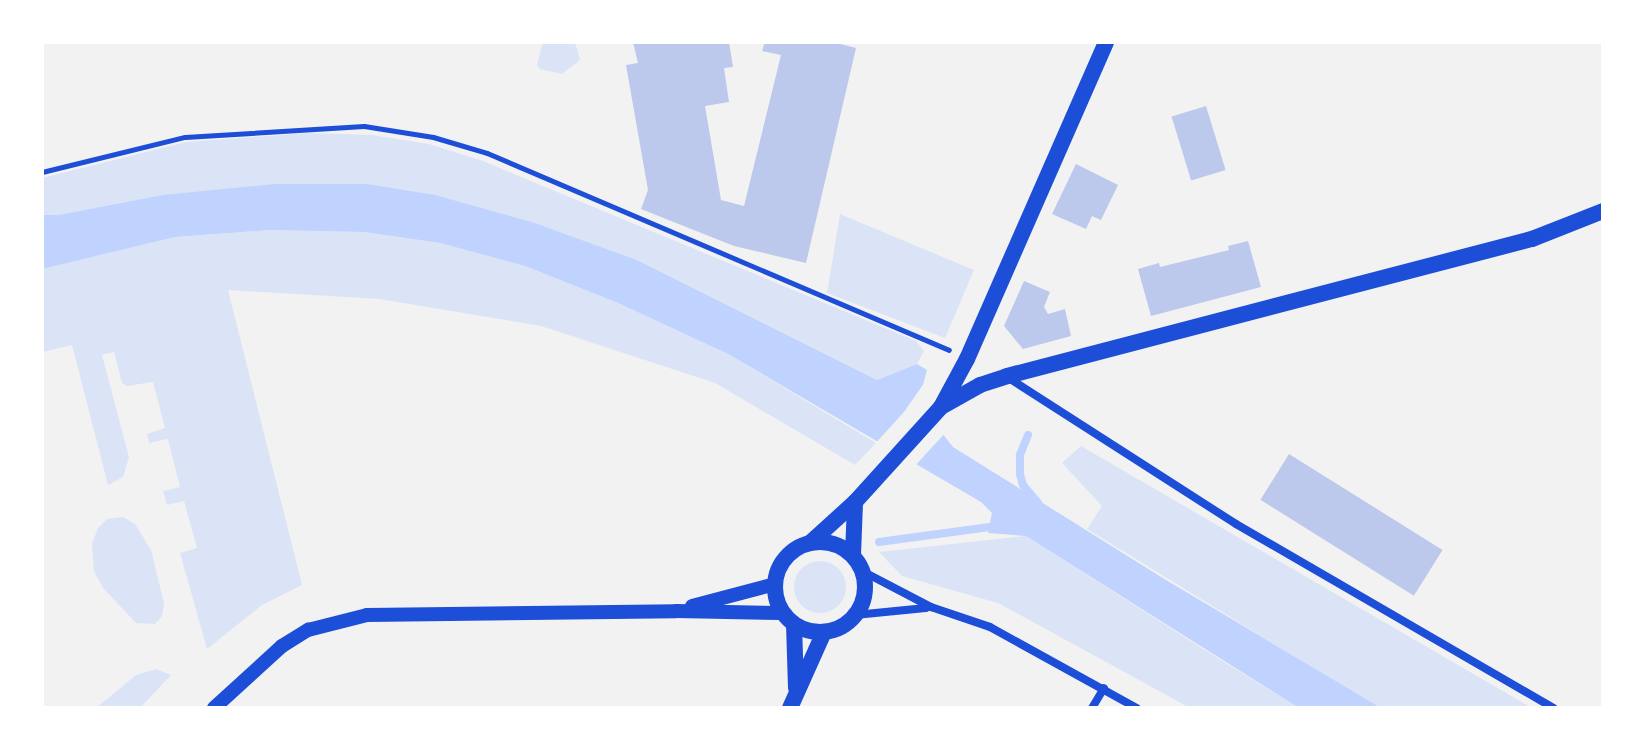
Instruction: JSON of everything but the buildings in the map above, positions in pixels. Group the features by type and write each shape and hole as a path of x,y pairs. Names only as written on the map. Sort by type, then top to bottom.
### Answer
{"main road":[{"path":"796,690 789,618 775,584 788,555 810,543 855,502 941,407 963,365 1106,42"},
{"path":"941,407 980,385 1007,376 1532,239 1603,211"},
{"path":"853,555 855,502"},
{"path":"789,618 824,632 838,628 855,615 865,595 862,571 853,555 835,544 810,543"},
{"path":"790,708 824,632"}],"street":[{"path":"1007,376 1236,524 1553,708"},
{"path":"862,571 931,607 990,627 1137,708"},
{"path":"676,611 775,584"},
{"path":"855,615 931,607"},
{"path":"214,708 282,646 308,630 335,621 381,615 676,611 789,618"},
{"path":"1092,708 1104,688"}],"path":[{"path":"42,172 185,137 364,126 433,137 487,153 963,365"}],"shaded area":[{"path":"543,42 575,42 580,60 562,74 540,69 537,65"},
{"path":"308,133 372,135 429,144 483,161 916,341 924,351 917,364 877,380 637,260 535,223 44,215 42,178 186,142"},
{"path":"840,214 974,270 945,338 827,293"},
{"path":"270,230 364,232 440,243 525,266 618,303 728,354 876,443 855,465 715,383 541,326 379,299 228,290 302,585 262,605 207,649 180,553 197,548 184,501 167,505 163,491 180,487 168,439 149,443 147,434 165,428 153,382 127,386 122,383 114,352 102,355 129,457 123,477 108,485 72,345 42,352 42,269 175,237"},
{"path":"1081,446 1532,708 1381,708 1354,693 1087,529 1102,506 1062,463"},
{"path":"123,517 135,524 151,550 164,603 162,616 155,624 136,623 103,588 94,571 92,544 98,528 107,519"},
{"path":"1026,536 1299,708 1190,708 998,603 902,576 879,552"},
{"path":"820,561 838,569 846,587 838,605 820,613 802,605 794,587 802,569"},
{"path":"156,669 171,675 140,708 96,708 136,675"}],"water":[{"path":"274,184 367,184 435,195 535,223 637,260 877,380 917,364 927,370 918,403 953,447 1166,580 1381,708 1299,708 1026,536 988,533 992,513 981,502 728,354 618,303 525,266 440,243 364,232 270,230 175,237 42,269 42,215 59,215 163,195"}],"pier":[{"path":"929,376 922,402 946,432 913,468 873,446 904,412"}],"waterway":[{"path":"1028,435 1020,455 1020,474 1023,485 1038,503"},
{"path":"879,542 997,526"}]}
